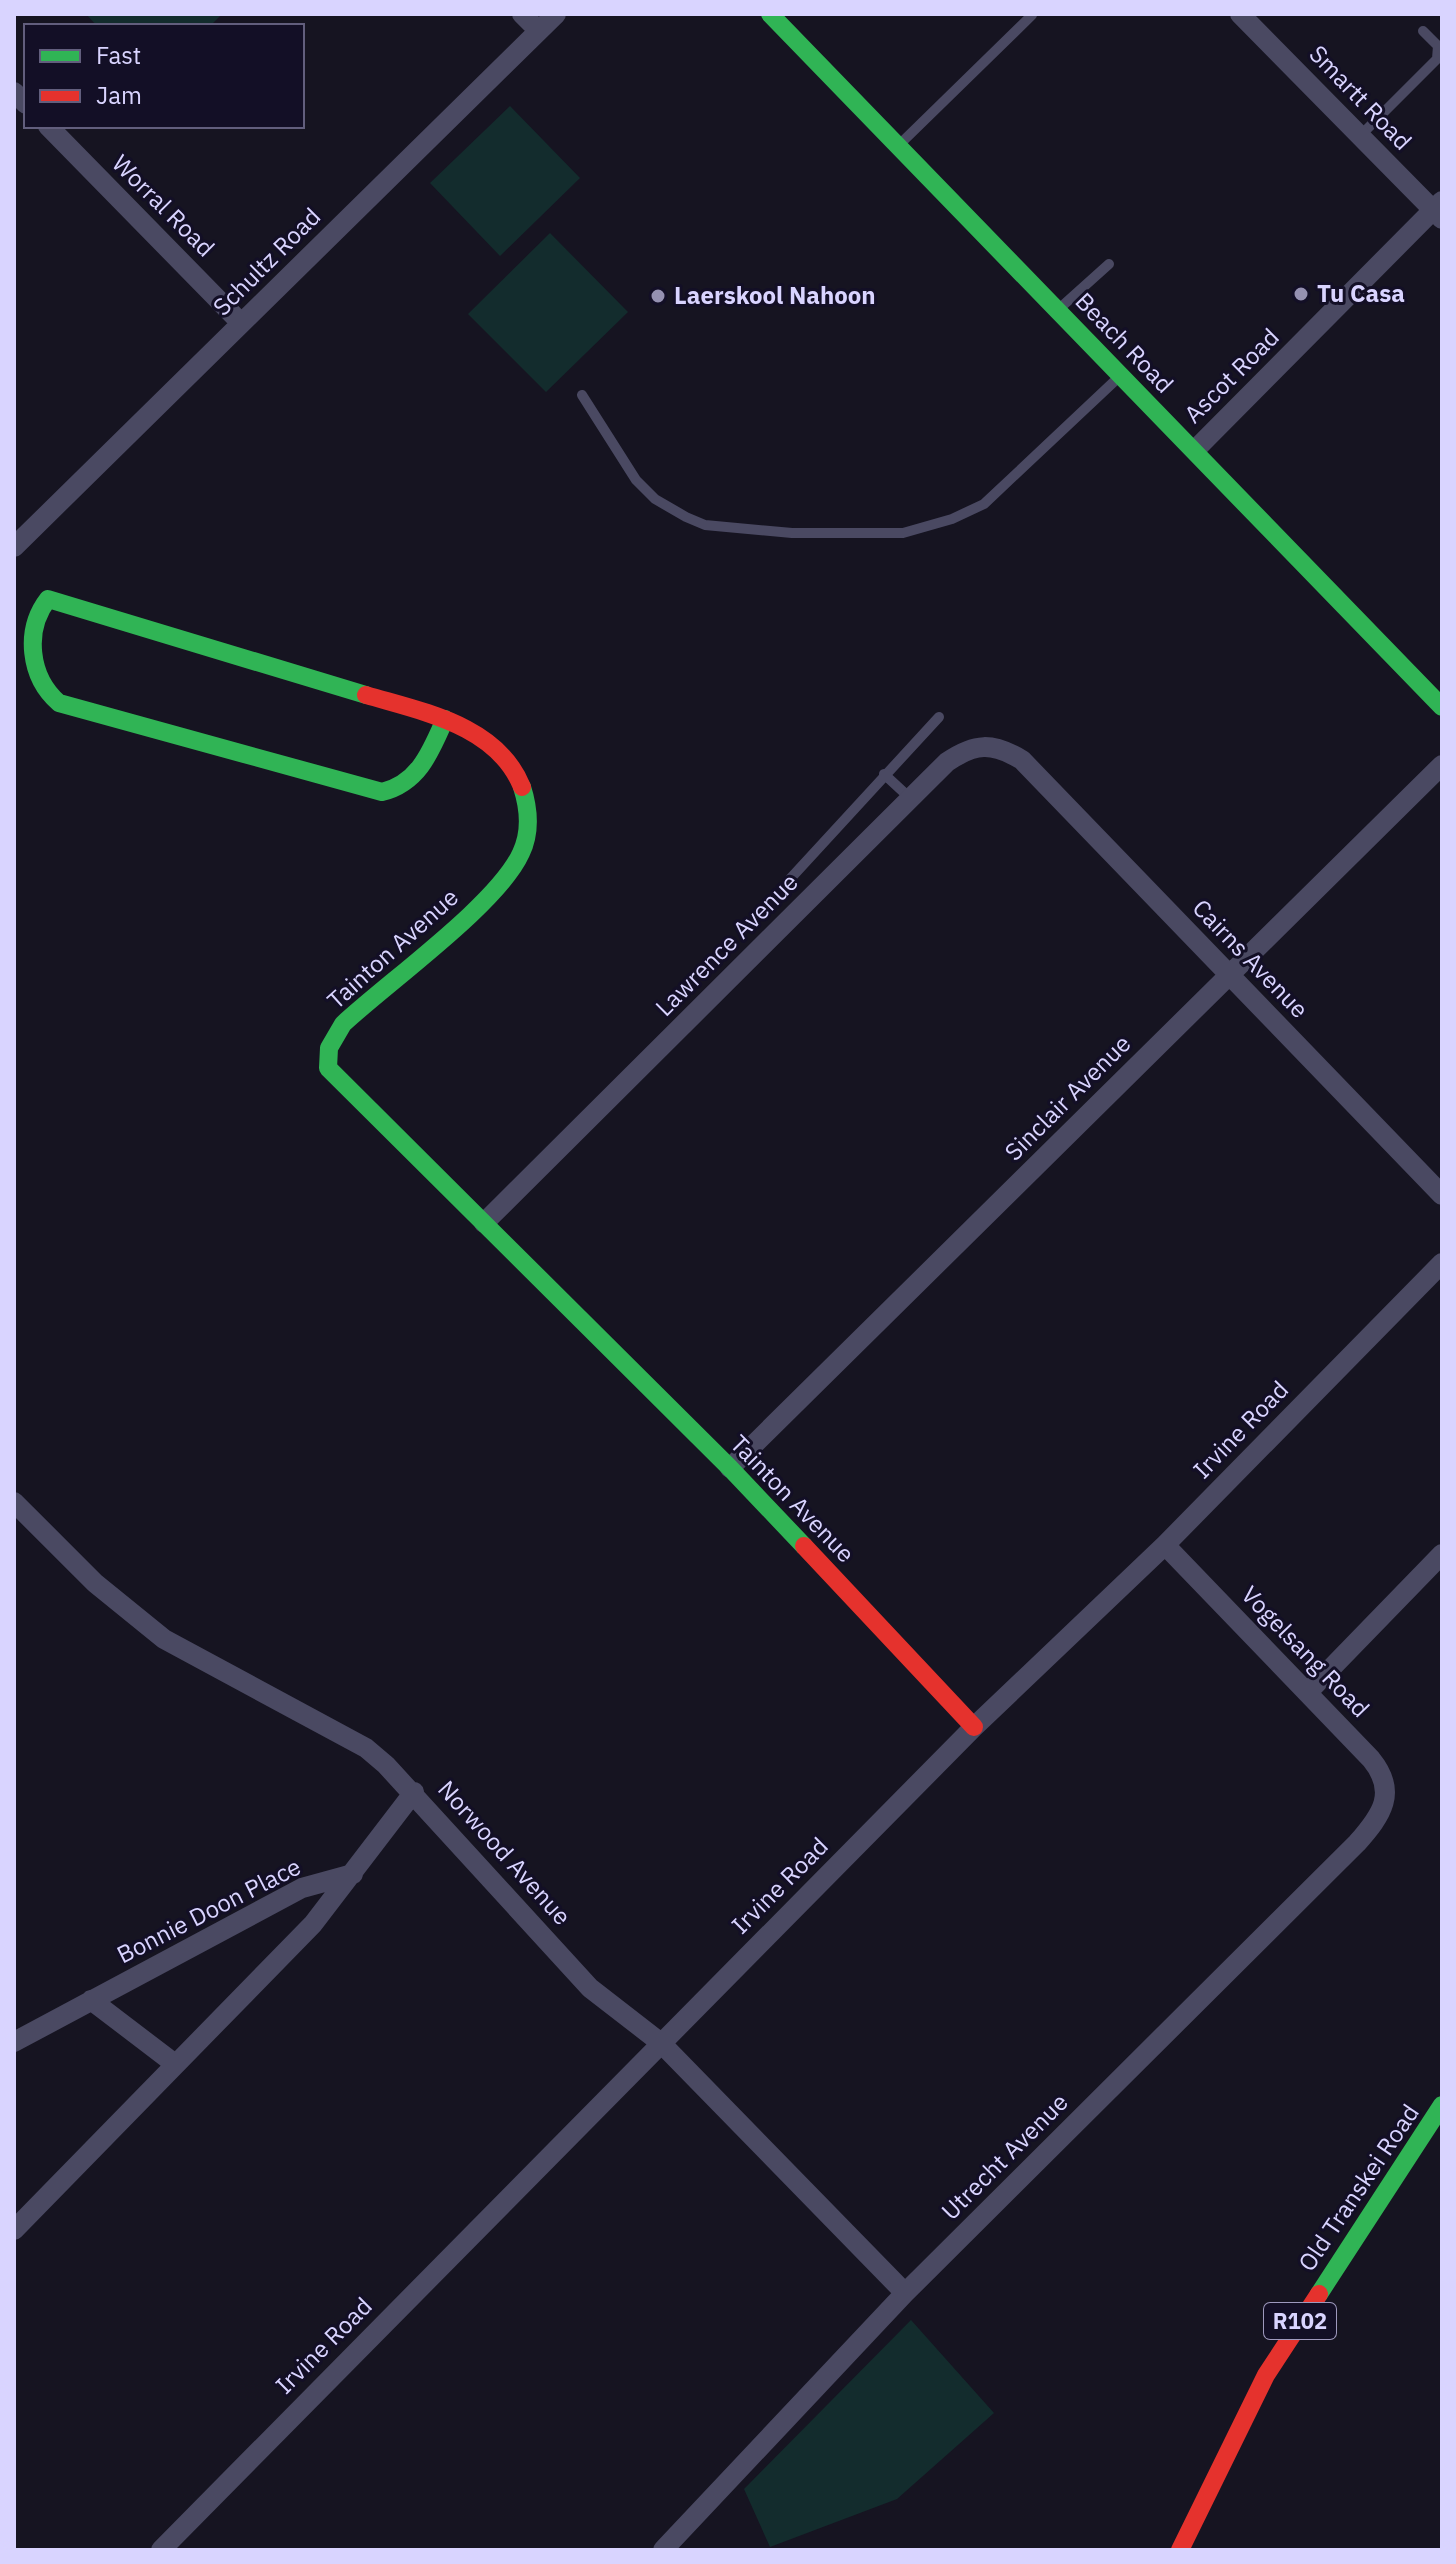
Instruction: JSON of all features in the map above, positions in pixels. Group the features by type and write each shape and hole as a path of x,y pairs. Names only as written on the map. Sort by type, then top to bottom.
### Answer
{"street":[{"path":"522,14 538,30"},
{"name":"Schultz Road","path":"14,547 556,14"},
{"name":"Beach Road","path":"770,14 1442,707"},
{"name":"Smartt Road","path":"1240,14 1360,136 1439,210"},
{"name":"Worral Road","path":"50,128 241,323"},
{"name":"Ascot Road","path":"1195,450 1439,210"},
{"name":"Tainton Avenue","path":"445,719 417,773 400,787 382,792 59,703 42,689 35,666 38,613 48,599 445,719 493,744 522,785 529,812 519,859 495,889 343,1024 329,1048 327,1061 336,1078 730,1468 974,1727"},
{"name":"Lawrence Avenue","path":"484,1223 947,762 978,745 991,745 1022,760"},
{"name":"Cairns Avenue","path":"1022,760 1442,1195"},
{"name":"Sinclair Avenue","path":"730,1468 1442,765"},
{"name":"Irvine Road","path":"161,2550 974,1727 1165,1545 1442,1263"},
{"name":"Norwood Avenue","path":"16,1504 95,1583 152,1630 188,1654 366,1748 414,1792 590,1988 661,2043 905,2293"},
{"name":"Vogelsang Road","path":"1165,1545 1309,1691 1379,1769 1388,1793 1386,1804"},
{"path":"1309,1691 1442,1554"},
{"name":"Bonnie Doon Place","path":"14,2230 313,1924 414,1792"},
{"name":"Utrecht Avenue","path":"663,2550 905,2293 1357,1843 1386,1804"},
{"name":"Bonnie Doon Place","path":"14,2042 302,1888 353,1874"},
{"path":"91,2000 175,2064"},
{"name":"Old Transkei Road","path":"1180,2550 1266,2375 1442,2105"}],"lane":[{"path":"898,145 1032,15"},
{"path":"1360,136 1437,59 1438,46 1423,31"},
{"path":"1058,309 1109,264"},
{"path":"582,395 636,480 655,499 686,517 705,525 792,533 903,533 952,519 984,504 1121,374"},
{"path":"790,879 939,717"},
{"path":"884,774 911,799"}],"green space":[{"path":"86,14 222,14 212,24 95,24"},
{"path":"510,106 580,178 500,256 430,183"},
{"path":"550,233 628,312 546,392 468,314"},
{"path":"911,2320 994,2413 897,2499 770,2547 744,2489"}],"traffic: fast":[{"path":"770,14 1442,707"},
{"path":"366,695 48,599 35,625 33,653 36,667 41,680 59,703 382,792 395,788 415,773 429,754 445,719"},
{"path":"522,787 528,829 521,853 509,873 440,942 343,1024 329,1048 328,1068 730,1468 804,1546"},
{"path":"1319,2294 1442,2105"}],"traffic: jam":[{"path":"366,695 434,715 477,735 510,766 522,787"},
{"path":"804,1546 974,1727"},
{"path":"1180,2550 1266,2375 1319,2294"}],"place":[{"name":"Tu Casa","path":"1301,294"},
{"name":"Laerskool Nahoon","path":"658,296"}]}
